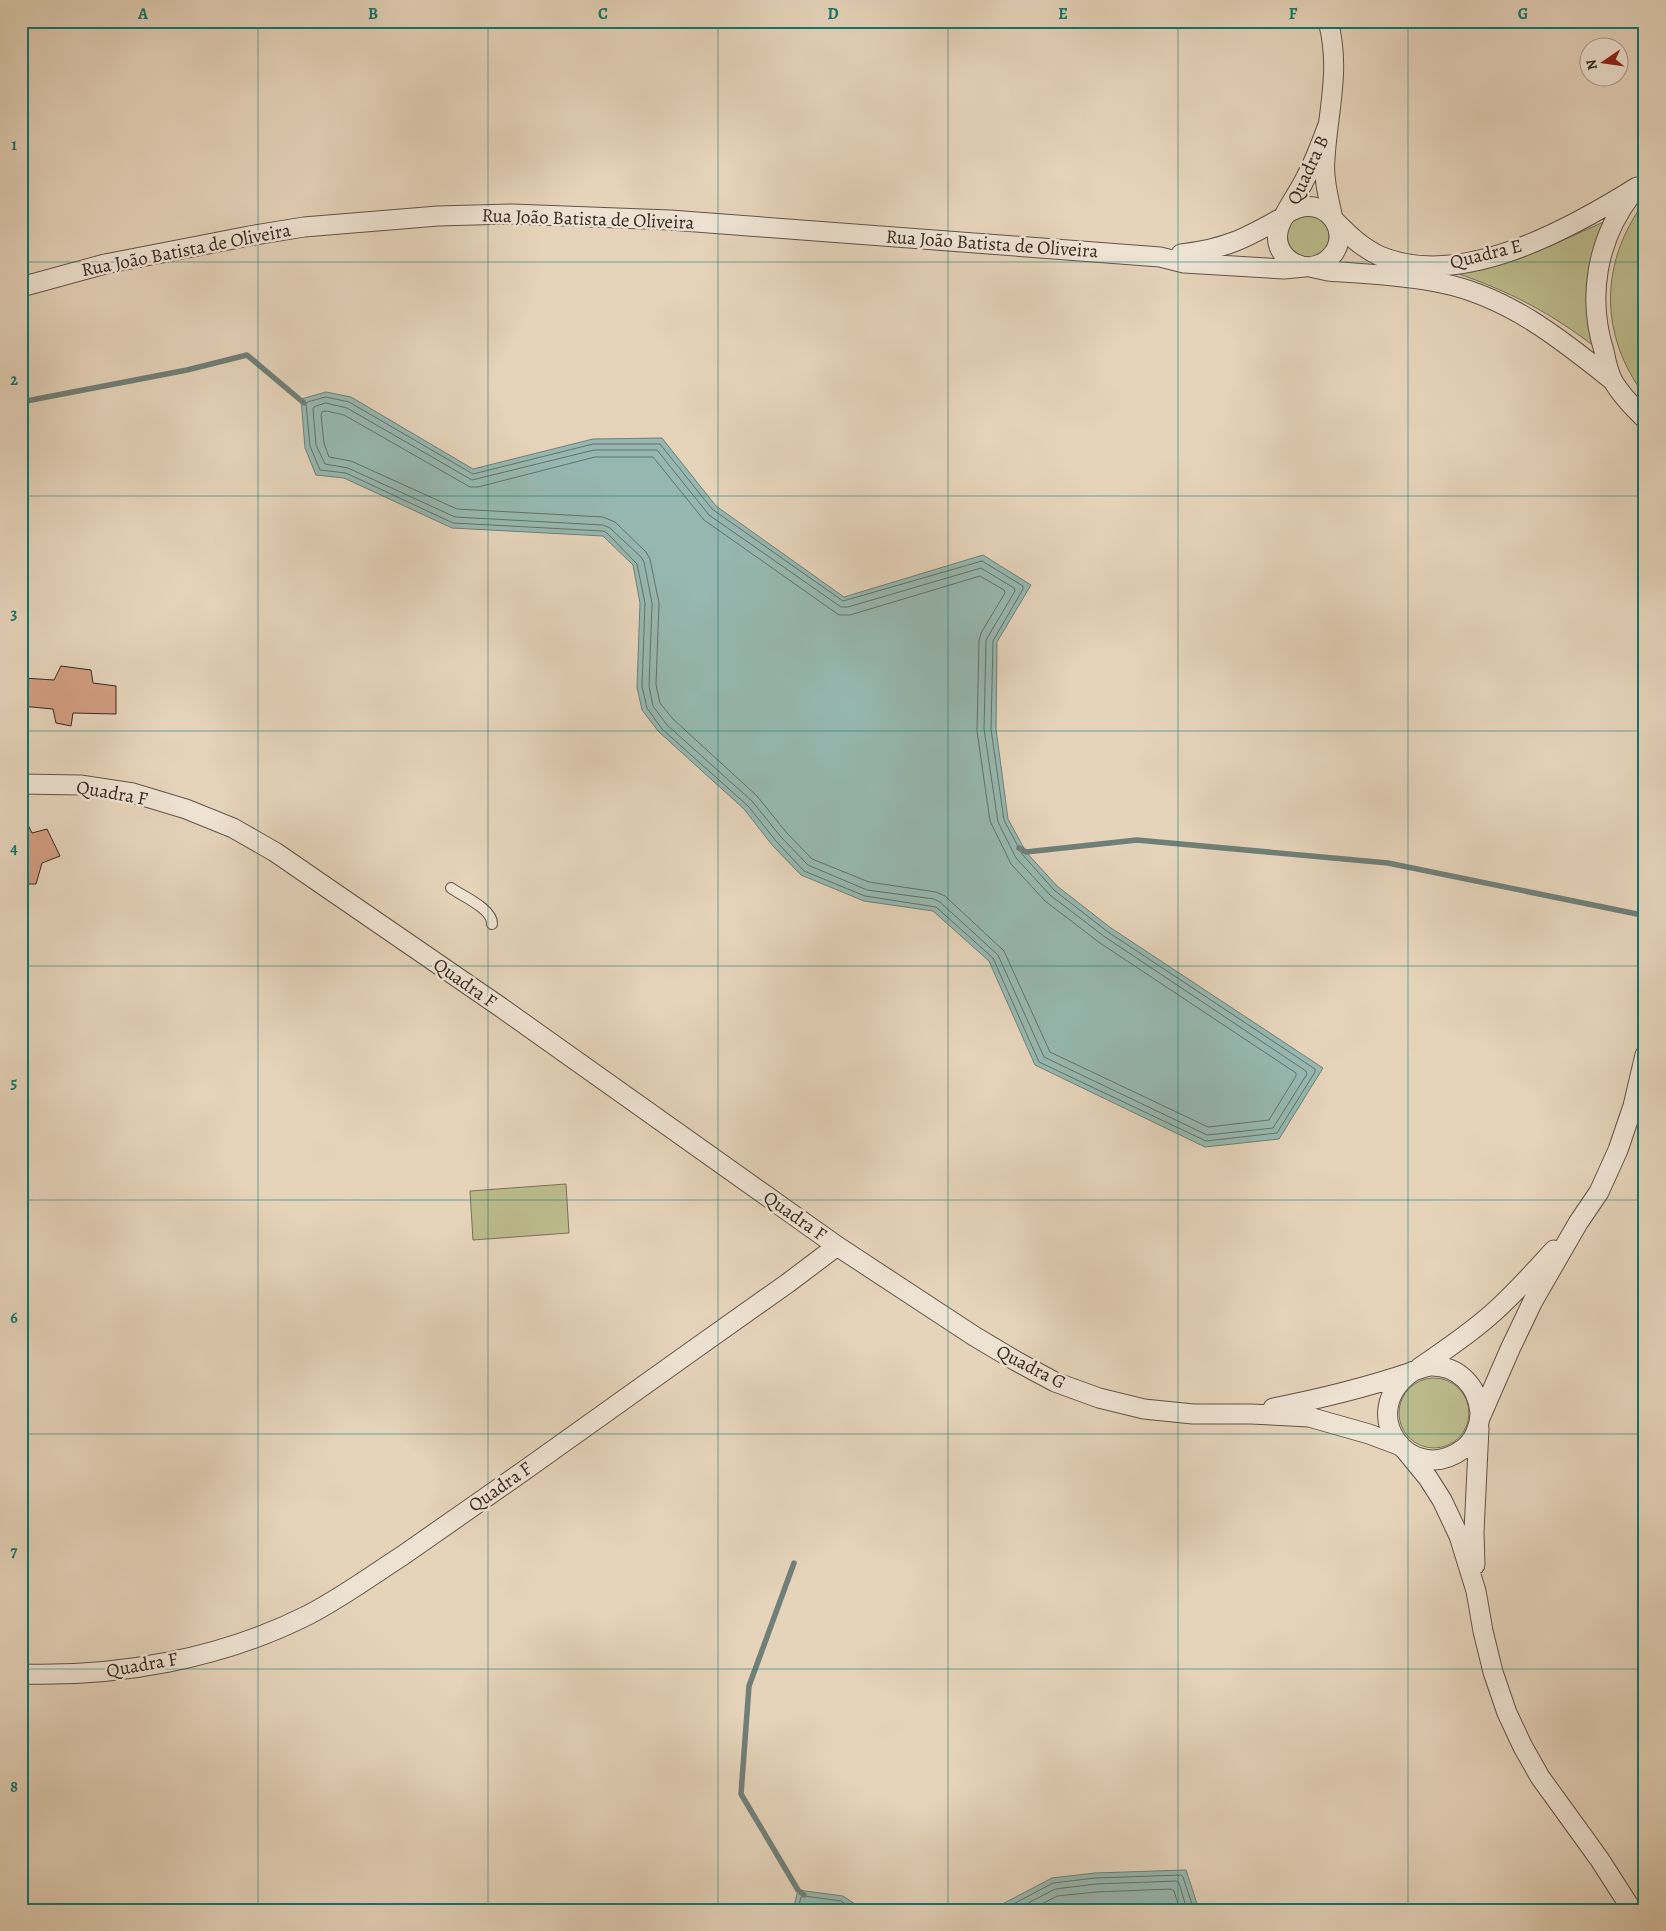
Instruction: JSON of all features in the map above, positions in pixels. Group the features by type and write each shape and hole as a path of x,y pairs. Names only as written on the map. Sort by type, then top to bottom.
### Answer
{"street":[{"name":"Quadra B","path":"1328,21 1335,65 1324,160 1325,178 1334,220"},
{"name":"Quadra B","path":"1286,215 1306,179 1328,125"},
{"path":"1641,184 1622,207 1610,230 1600,256 1595,310 1600,338 1612,380 1645,419"},
{"name":"Quadra E","path":"1334,220 1350,236 1378,255 1394,261 1443,266 1470,262 1537,241 1594,214 1641,184"},
{"path":"1311,206 1326,211 1334,220 1338,231 1335,251 1320,264 1308,267 1296,264 1282,252 1278,243 1280,224 1286,215 1296,208 1311,206"},
{"name":"Rua João Batista de Oliveira","path":"21,287 105,264 304,227 438,216 512,214 670,220 1160,257 1184,263 1284,269 1308,267"},
{"name":"Rua João Batista de Oliveira","path":"1160,257 1204,252 1228,245 1253,235 1286,215"},
{"name":"Quadra E","path":"1308,267 1328,271 1442,283 1479,295 1500,303 1538,324 1578,352 1612,380"},
{"name":"Quadra F","path":"21,784 80,785 133,794 194,812 233,828 266,847 499,1006 837,1246 788,1283 472,1507 356,1587 308,1615 258,1636 209,1652 157,1664 107,1672 56,1675 21,1674"},
{"path":"1403,1448 1417,1457 1430,1460 1444,1459 1456,1454 1467,1446 1475,1435 1510,1347 1578,1223 1599,1192 1618,1150 1633,1106 1645,1055"},
{"path":"1578,1223 1521,1286 1488,1317 1463,1338 1402,1379 1394,1389 1389,1400 1387,1412 1393,1436 1428,1478 1451,1516 1460,1536 1476,1591 1493,1672 1507,1713 1523,1747 1540,1777 1600,1860 1632,1910"},
{"name":"Quadra G","path":"837,1246 1016,1362 1055,1382 1099,1398 1144,1410 1193,1414 1251,1414 1318,1420 1368,1434 1403,1448"},
{"path":"1414,1371 1429,1366 1443,1367 1456,1372 1467,1380 1475,1391 1479,1404 1480,1420 1474,1532 1476,1591"},
{"name":"Quadra G","path":"1251,1414 1362,1388 1414,1371"}],"lane":[{"path":"451,888 487,911 491,917 492,924"}],"shaded area":[{"path":"1645,201 1645,396 1630,373 1619,349 1610,299 1619,249 1630,225"},
{"path":"1312,215 1320,218 1326,224 1329,236 1326,248 1320,254 1304,257 1296,254 1290,248 1287,232 1290,224 1296,218"},
{"path":"1608,220 1595,347 1546,313 1494,287 1456,273 1519,257 1550,246"},
{"path":"566,1184 569,1233 473,1240 470,1191"},
{"path":"1434,1378 1453,1384 1463,1394 1469,1413 1463,1432 1453,1442 1434,1448 1415,1442 1405,1432 1399,1413 1405,1394 1415,1384"}],"water":[{"path":"326,392 351,397 473,469 593,439 662,438 716,506 844,597 983,555 1031,585 997,642 996,729 1008,819 1026,852 1057,886 1111,928 1323,1068 1279,1139 1205,1147 1035,1065 989,961 933,911 864,901 801,875 772,845 744,809 659,732 642,710 637,687 640,603 633,565 603,536 452,528 344,478 316,475 305,448 301,399"},
{"path":"1186,1870 1199,1910 991,1910 1052,1878 1095,1873"},
{"path":"798,1890 843,1896 864,1910 793,1910"}],"building":[{"path":"61,666 91,670 93,683 116,686 116,714 73,713 71,726 56,723 53,709 21,706 23,678 54,680"},
{"path":"27,823 32,833 47,829 60,856 42,863 36,884 23,884 21,871 21,825"}],"waterway":[{"path":"21,402 187,370 247,355 304,403"},
{"path":"1019,848 1026,852 1137,840 1388,863 1637,914"},
{"path":"794,1563 749,1686 741,1794 798,1890 804,1895"}]}
